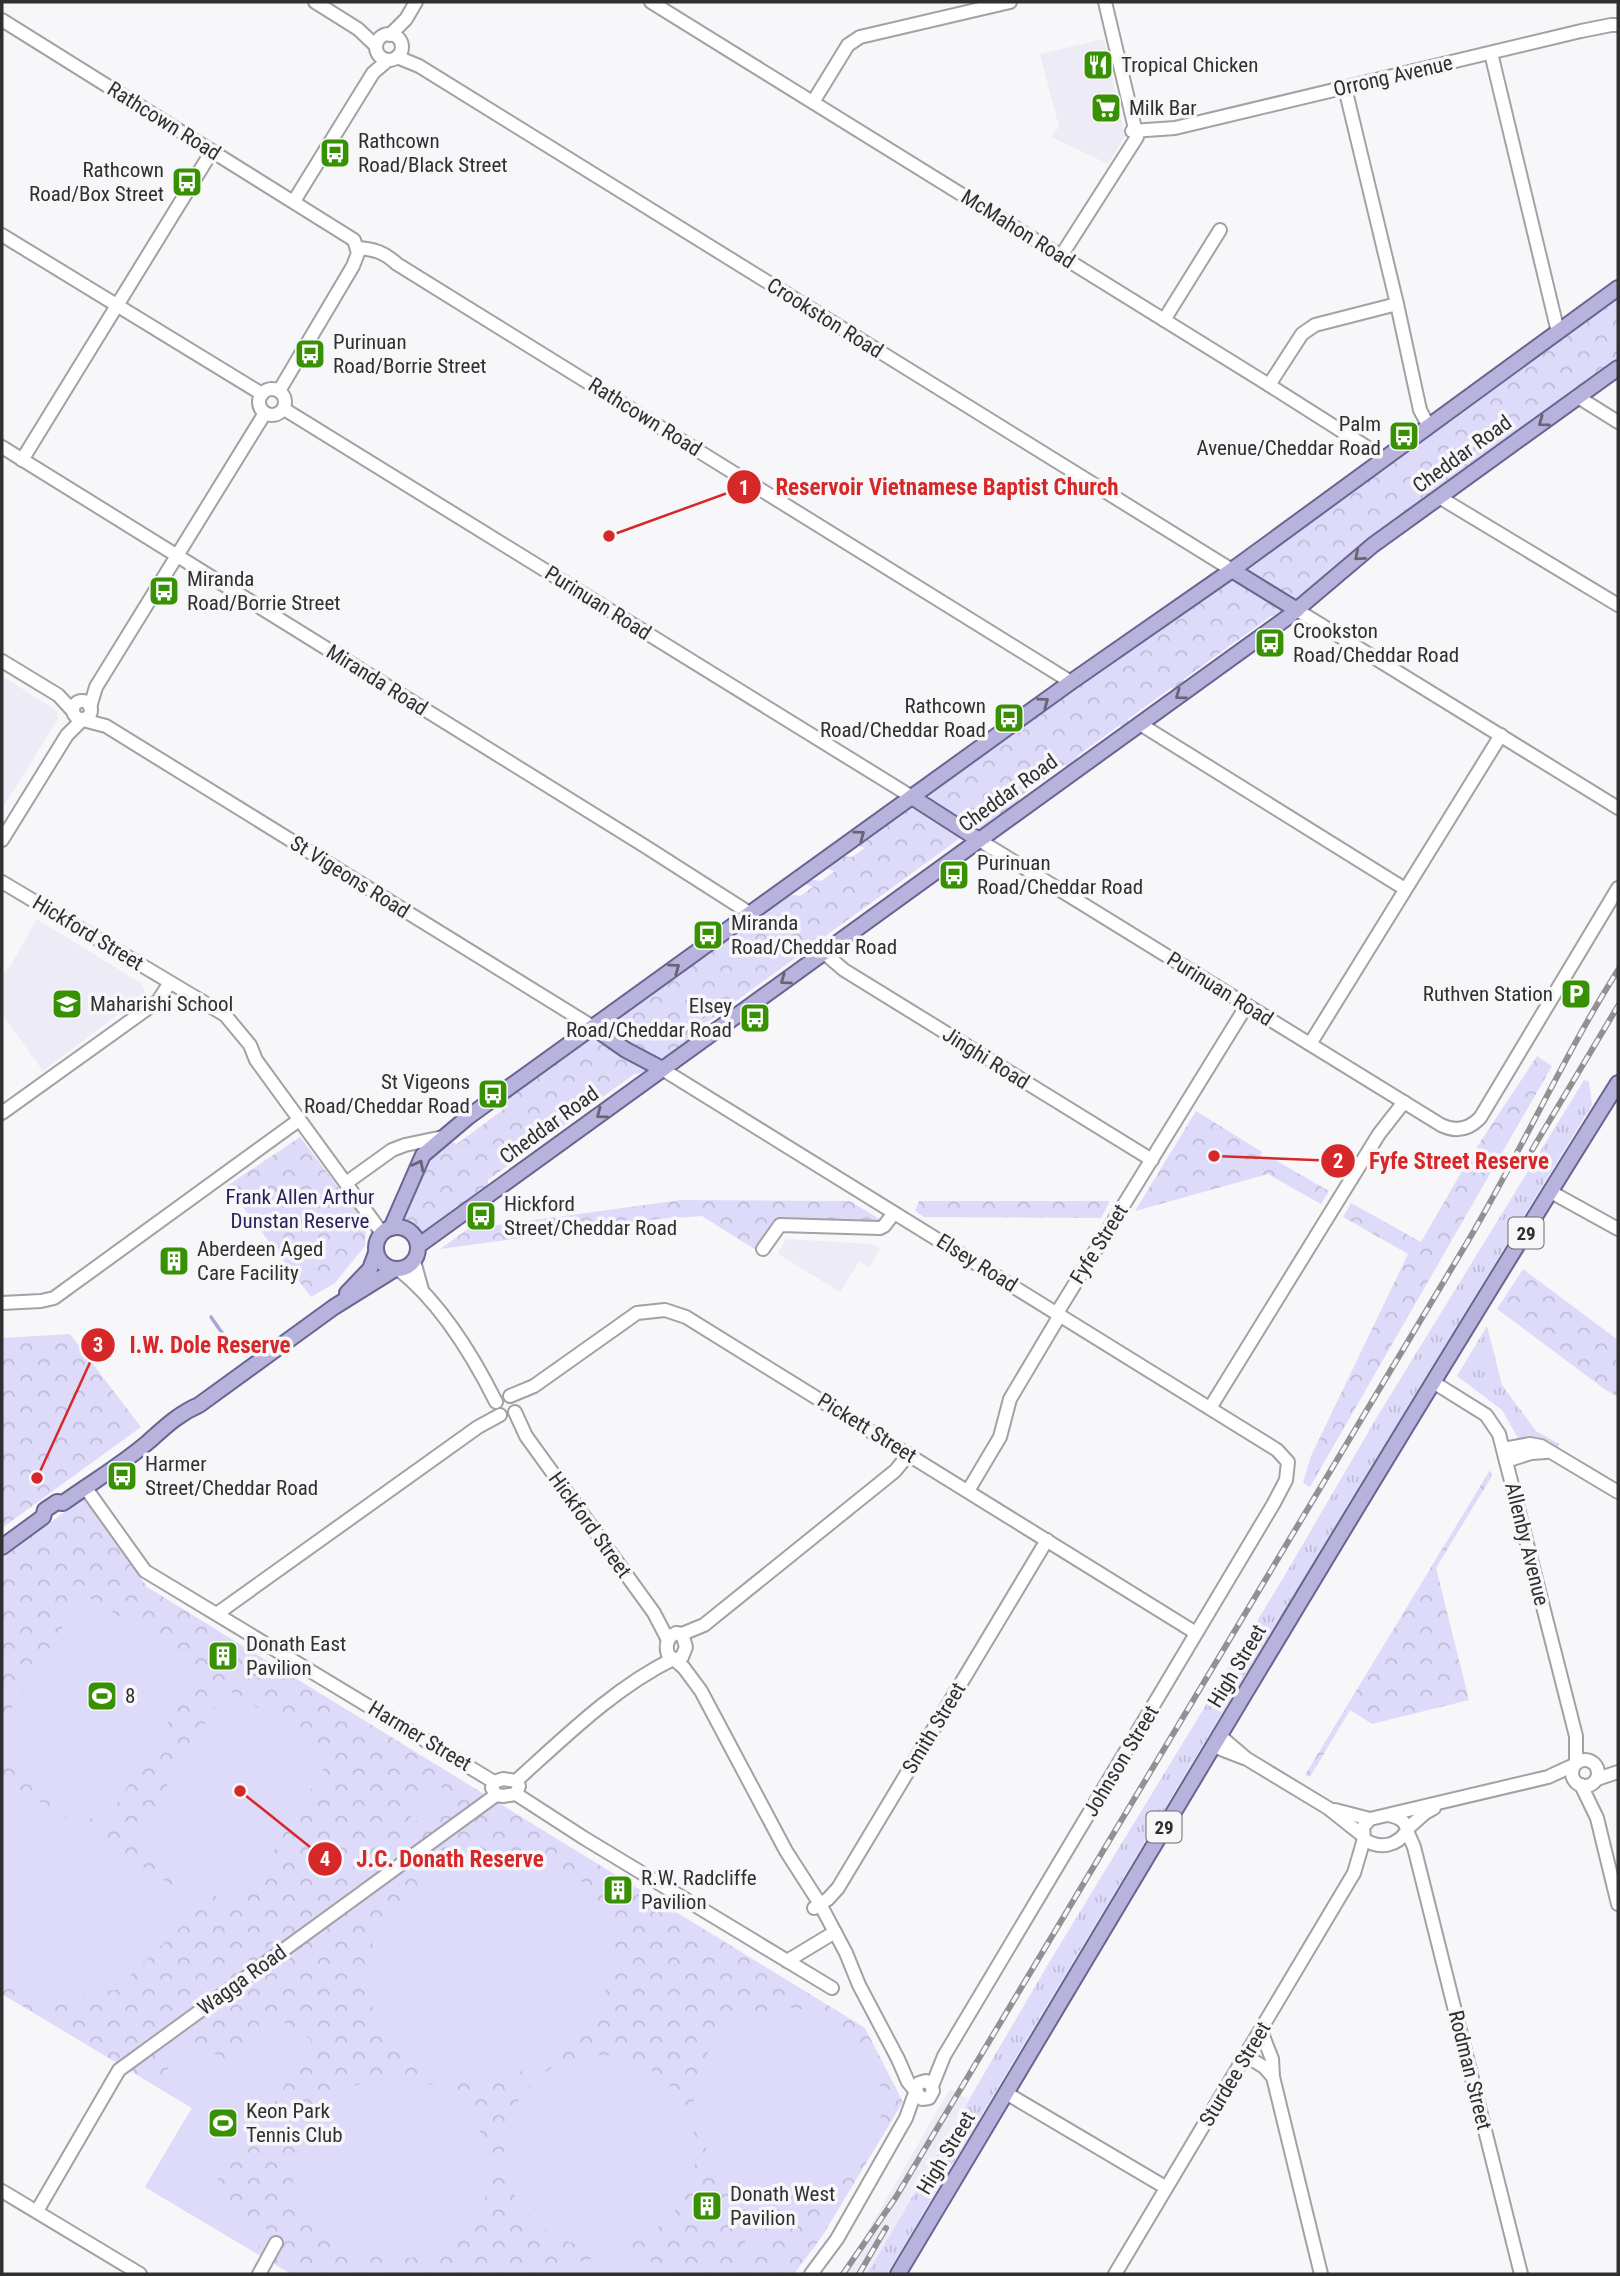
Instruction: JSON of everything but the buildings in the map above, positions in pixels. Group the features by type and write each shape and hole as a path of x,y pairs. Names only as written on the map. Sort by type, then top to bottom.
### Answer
{"main road":[{"name":"Cheddar Road","path":"386,1230 424,1156 443,1137 1071,682 1232,570 1618,288"},
{"name":"Cheddar Road","path":"416,1254 662,1069 1297,610 1373,545 1618,368"},
{"path":"1232,570 1297,610"},
{"path":"912,797 979,839"},
{"path":"593,1027 626,1050 662,1069"},
{"name":"High Street","path":"898,2274 1433,1382 1618,1083"},
{"path":"2,1547 43,1517 45,1510 57,1502 63,1503 147,1443 181,1414 199,1405 334,1307 396,1269 404,1268 416,1254 414,1235 397,1226 386,1230 377,1238 376,1253 370,1269 334,1307"},
{"path":"376,1253 383,1264 396,1269"}],"street":[{"name":"Crookston Road","path":"315,2 1232,570"},
{"path":"295,201 416,2"},
{"name":"McMahon Road","path":"651,2 1384,458"},
{"path":"813,102 848,46 860,37 1010,2"},
{"path":"1061,256 1122,158 1134,131 1105,2"},
{"name":"Rathcown Road","path":"2,20 350,236 357,252 397,264 1071,682"},
{"name":"Orrong Avenue","path":"1134,131 1161,135 1175,128 1616,23"},
{"path":"1491,53 1558,332"},
{"path":"1345,88 1420,410 1428,425"},
{"path":"22,460 212,151"},
{"path":"1164,320 1220,230"},
{"path":"2,235 262,394"},
{"path":"279,391 352,270 357,252"},
{"path":"1269,385 1302,334 1315,325 1397,304"},
{"path":"262,394 270,390 279,391"},
{"path":"262,394 260,405 265,413 275,415 284,409 285,401 279,391"},
{"path":"1578,397 1618,422"},
{"name":"Purinuan Road","path":"284,409 912,797"},
{"path":"2,840 265,413"},
{"name":"Miranda Road","path":"2,447 751,914"},
{"path":"1439,497 1618,605"},
{"path":"1297,610 1618,808"},
{"name":"St Vigeons Road","path":"2,661 593,1027"},
{"path":"1140,724 1405,889"},
{"path":"1310,1044 1501,735"},
{"name":"Purinuan Road","path":"979,839 1445,1127 1465,1128 1479,1118 1618,888"},
{"name":"Hickford Street","path":"2,882 225,1015 250,1045 256,1060 346,1183 386,1230"},
{"name":"Jinghi Road","path":"823,952 844,970 1152,1160"},
{"path":"2,1113 158,1001 171,984"},
{"name":"Fyfe Street","path":"968,1491 1000,1437 1010,1399 1054,1325 1060,1308 1247,1005"},
{"name":"Elsey Road","path":"662,1069 1283,1453 1288,1462"},
{"path":"1210,1408 1400,1100"},
{"path":"2,1303 54,1298 299,1120"},
{"name":"Cheddar Road","path":"346,1183 392,1150 443,1137"},
{"path":"1551,1192 1618,1229"},
{"path":"763,1249 780,1226 874,1229 884,1226 894,1213"},
{"name":"Hickford Street","path":"416,1254 422,1290"},
{"name":"Hickford Street","path":"396,1269 422,1290 676,1647 786,1850 800,1884 817,1906 908,2082 922,2088"},
{"name":"Pickett Street","path":"218,1613 637,1313 665,1310 696,1322 1196,1633"},
{"name":"Allenby Avenue","path":"1433,1382 1486,1415 1499,1434 1576,1736 1595,1771 1597,1818 1618,1905"},
{"path":"1504,1455 1543,1452 1553,1454 1618,1492"},
{"path":"495,1788 503,1796 516,1787 594,1713 895,1471 909,1454"},
{"name":"Johnson Street","path":"811,2274 836,2239 922,2088 944,2056 1281,1491 1288,1473 1288,1462"},
{"name":"Harmer Street","path":"85,1487 145,1570 495,1788"},
{"name":"Smith Street","path":"817,1906 831,1897 838,1888 1047,1540"},
{"name":"Allenby Avenue","path":"1576,1736 1576,1773 1597,1818"},
{"path":"1216,1741 1328,1808 1363,1837 1378,1845 1395,1843 1425,1813 1441,1804"},
{"path":"1576,1773 1590,1785 1595,1771"},
{"path":"1328,1808 1370,1819 1548,1777 1618,1771"},
{"path":"516,1787 584,1838 831,1988"},
{"name":"Wagga Road","path":"37,2211 119,2070 495,1788"},
{"path":"1388,1815 1405,1822 1407,1830"},
{"path":"1363,1837 1363,1827 1370,1819"},
{"name":"Rodman Street","path":"1407,1830 1521,2274"},
{"name":"Sturdee Street","path":"1354,1873 1363,1837"},
{"path":"1395,1843 1406,1851 1418,1866"},
{"name":"Sturdee Street","path":"1115,2274 1354,1873 1378,1845"},
{"path":"787,1961 831,1934"},
{"path":"1261,2031 1272,2059 1273,2077 1321,2274"},
{"path":"1246,2056 1264,2067 1273,2077"},
{"path":"1006,2093 1165,2187"},
{"path":"2,2190 140,2274"},
{"path":"259,2274 276,2243"}],"shaded area":[{"path":"1104,39 1125,136 1108,164 1051,137 1059,127 1040,54"},
{"path":"2,676 57,711 58,719 2,809"},
{"name":"Maharishi School","path":"37,919 142,984 145,994 43,1071 2,1014 2,975 11,965"},
{"path":"786,1239 872,1244 880,1248 869,1267 859,1262 840,1292 778,1254"},
{"path":"950,2089 968,2099 867,2274 843,2274"}],"green space":[{"path":"1618,295 1618,361 1301,599 1292,600 1250,574 1246,566"},
{"path":"1227,578 1244,584 1281,608 1281,615 1271,616 1184,679 1185,684 1176,690 1171,688 1128,719 1129,725 1124,728 1120,725 1077,756 1078,761 1070,767 1064,765 1019,797 1020,803 982,830 975,830 933,804 929,796 932,790"},
{"path":"907,808 917,808 963,836 702,1026 702,1033 673,1054 658,1058 649,1056 613,1032 609,1023 787,894 800,896 813,887 802,883 809,879 821,881 835,871 824,868 841,856 852,857 865,848 856,845"},
{"path":"592,1035 647,1071 633,1075 488,1180 488,1188 422,1240 414,1229 400,1223 419,1169 446,1140 457,1144 508,1106 499,1102"},
{"path":"1537,1056 1552,1066 1310,1487 1303,1483 1311,1456 1408,1254 1343,1217 1351,1203 1421,1242 1469,1159"},
{"path":"1584,1080 1589,1082 1592,1105 1237,1688 887,2274 867,2274 1050,1961 1282,1580 1377,1417"},
{"path":"1196,1111 1262,1152 1259,1160 1270,1157 1329,1191 1321,1204 1268,1174 1135,1211"},
{"name":"Frank Allen Arthur Dunstan Reserve","path":"300,1137 366,1224 365,1246 335,1283 311,1297 227,1186"},
{"path":"681,1200 850,1201 881,1220 871,1224 783,1219 769,1229 756,1250 702,1216 659,1219 440,1249 468,1229"},
{"path":"919,1201 1110,1201 1101,1218 924,1217 915,1211"},
{"path":"1523,1269 1618,1340 1618,1397 1497,1309"},
{"path":"1487,1326 1502,1385 1536,1431 1559,1444 1557,1448 1519,1440 1502,1410 1457,1376"},
{"path":"70,1334 141,1427 2,1528 2,1338"},
{"path":"1490,1470 1492,1476 1436,1568 1469,1700 1372,1724 1350,1710 1310,1777 1305,1775"},
{"path":"85,1497 147,1587 865,2028 903,2102 821,2238 794,2274 291,2274 145,2187 192,2108 2,1994 2,1558"},
{"name":"8","path":"83,1594 202,1668 103,1826 2,1763 2,1724"},
{"path":"226,1689 333,1753 238,1910 131,1845"},
{"path":"2,1778 204,1905 115,1990 60,1998 28,1993 2,1978"},
{"path":"437,1781 449,1798 415,1822 403,1805"},
{"path":"491,1852 543,1856 583,1882 596,1899 612,1934 613,1972 598,2010 558,2049 520,2072 481,2079 443,2075 407,2060 377,2024 367,1988 373,1941 405,1896 443,1865"},
{"path":"788,2008 824,2015 855,2035 875,2066 882,2102 875,2138 855,2169 824,2189 788,2196 752,2189 721,2169 701,2138 694,2102 701,2066 721,2035 752,2015"},
{"name":"Keon Park Tennis Club","path":"267,2012 312,2040 251,2142 243,2137 208,2196 268,2230 255,2252 145,2187 192,2108 157,2087 187,2037 235,2066"},
{"path":"600,2055 637,2062 668,2083 689,2114 696,2151 689,2188 668,2219 637,2240 600,2247 563,2240 532,2219 511,2188 504,2151 511,2114 532,2083 563,2062"},
{"path":"388,2076 430,2084 452,2096 471,2115 479,2129 492,2166 491,2182 475,2222 456,2241 432,2253 405,2258 377,2257 350,2249 326,2236 307,2216 293,2182 295,2164 303,2140 324,2108 348,2089"},
{"path":"283,2104 300,2114 277,2152 261,2142"},
{"path":"759,2229 769,2233 773,2243 769,2253 759,2257 749,2253 745,2243 749,2233"},
{"path":"633,2255 668,2268 675,2274 558,2274 584,2261"}],"waterway":[{"path":"211,1317 231,1342 248,1349"}],"railway":[{"path":"843,2274 896,2197 1468,1241 1618,970"},
{"path":"1532,1150 1618,1006"},
{"path":"859,2274 886,2228"}],"place":[{"name":"Tropical Chicken","path":"1098,65"},
{"name":"Milk Bar","path":"1106,108"},
{"name":"Rathcown Road/Black Street","path":"335,153"},
{"name":"Rathcown Road/Box Street","path":"187,182"},
{"name":"Purinuan Road/Borrie Street","path":"310,354"},
{"name":"Palm Avenue/Cheddar Road","path":"1404,436"},
{"name":"Reservoir Vietnamese Baptist Church","path":"609,536"},
{"name":"Miranda Road/Borrie Street","path":"164,591"},
{"name":"Crookston Road/Cheddar Road","path":"1270,643"},
{"name":"Rathcown Road/Cheddar Road","path":"1009,718"},
{"name":"Purinuan Road/Cheddar Road","path":"954,875"},
{"name":"Miranda Road/Cheddar Road","path":"708,935"},
{"name":"Ruthven Station","path":"1576,994"},
{"name":"Maharishi School","path":"67,1004"},
{"name":"Elsey Road/Cheddar Road","path":"755,1018"},
{"name":"St Vigeons Road/Cheddar Road","path":"493,1094"},
{"name":"Fyfe Street Reserve","path":"1214,1156"},
{"name":"Hickford Street/Cheddar Road","path":"481,1216"},
{"name":"Aberdeen Aged Care Facility","path":"174,1261"},
{"name":"Harmer Street/Cheddar Road","path":"122,1476"},
{"name":"I.W. Dole Reserve","path":"37,1478"},
{"name":"Donath East Pavilion","path":"223,1656"},
{"name":"8","path":"102,1696"},
{"name":"J.C. Donath Reserve","path":"240,1791"},
{"name":"R.W. Radcliffe Pavilion","path":"618,1890"},
{"name":"Keon Park Tennis Club","path":"223,2123"},
{"name":"Donath West Pavilion","path":"707,2206"}]}
